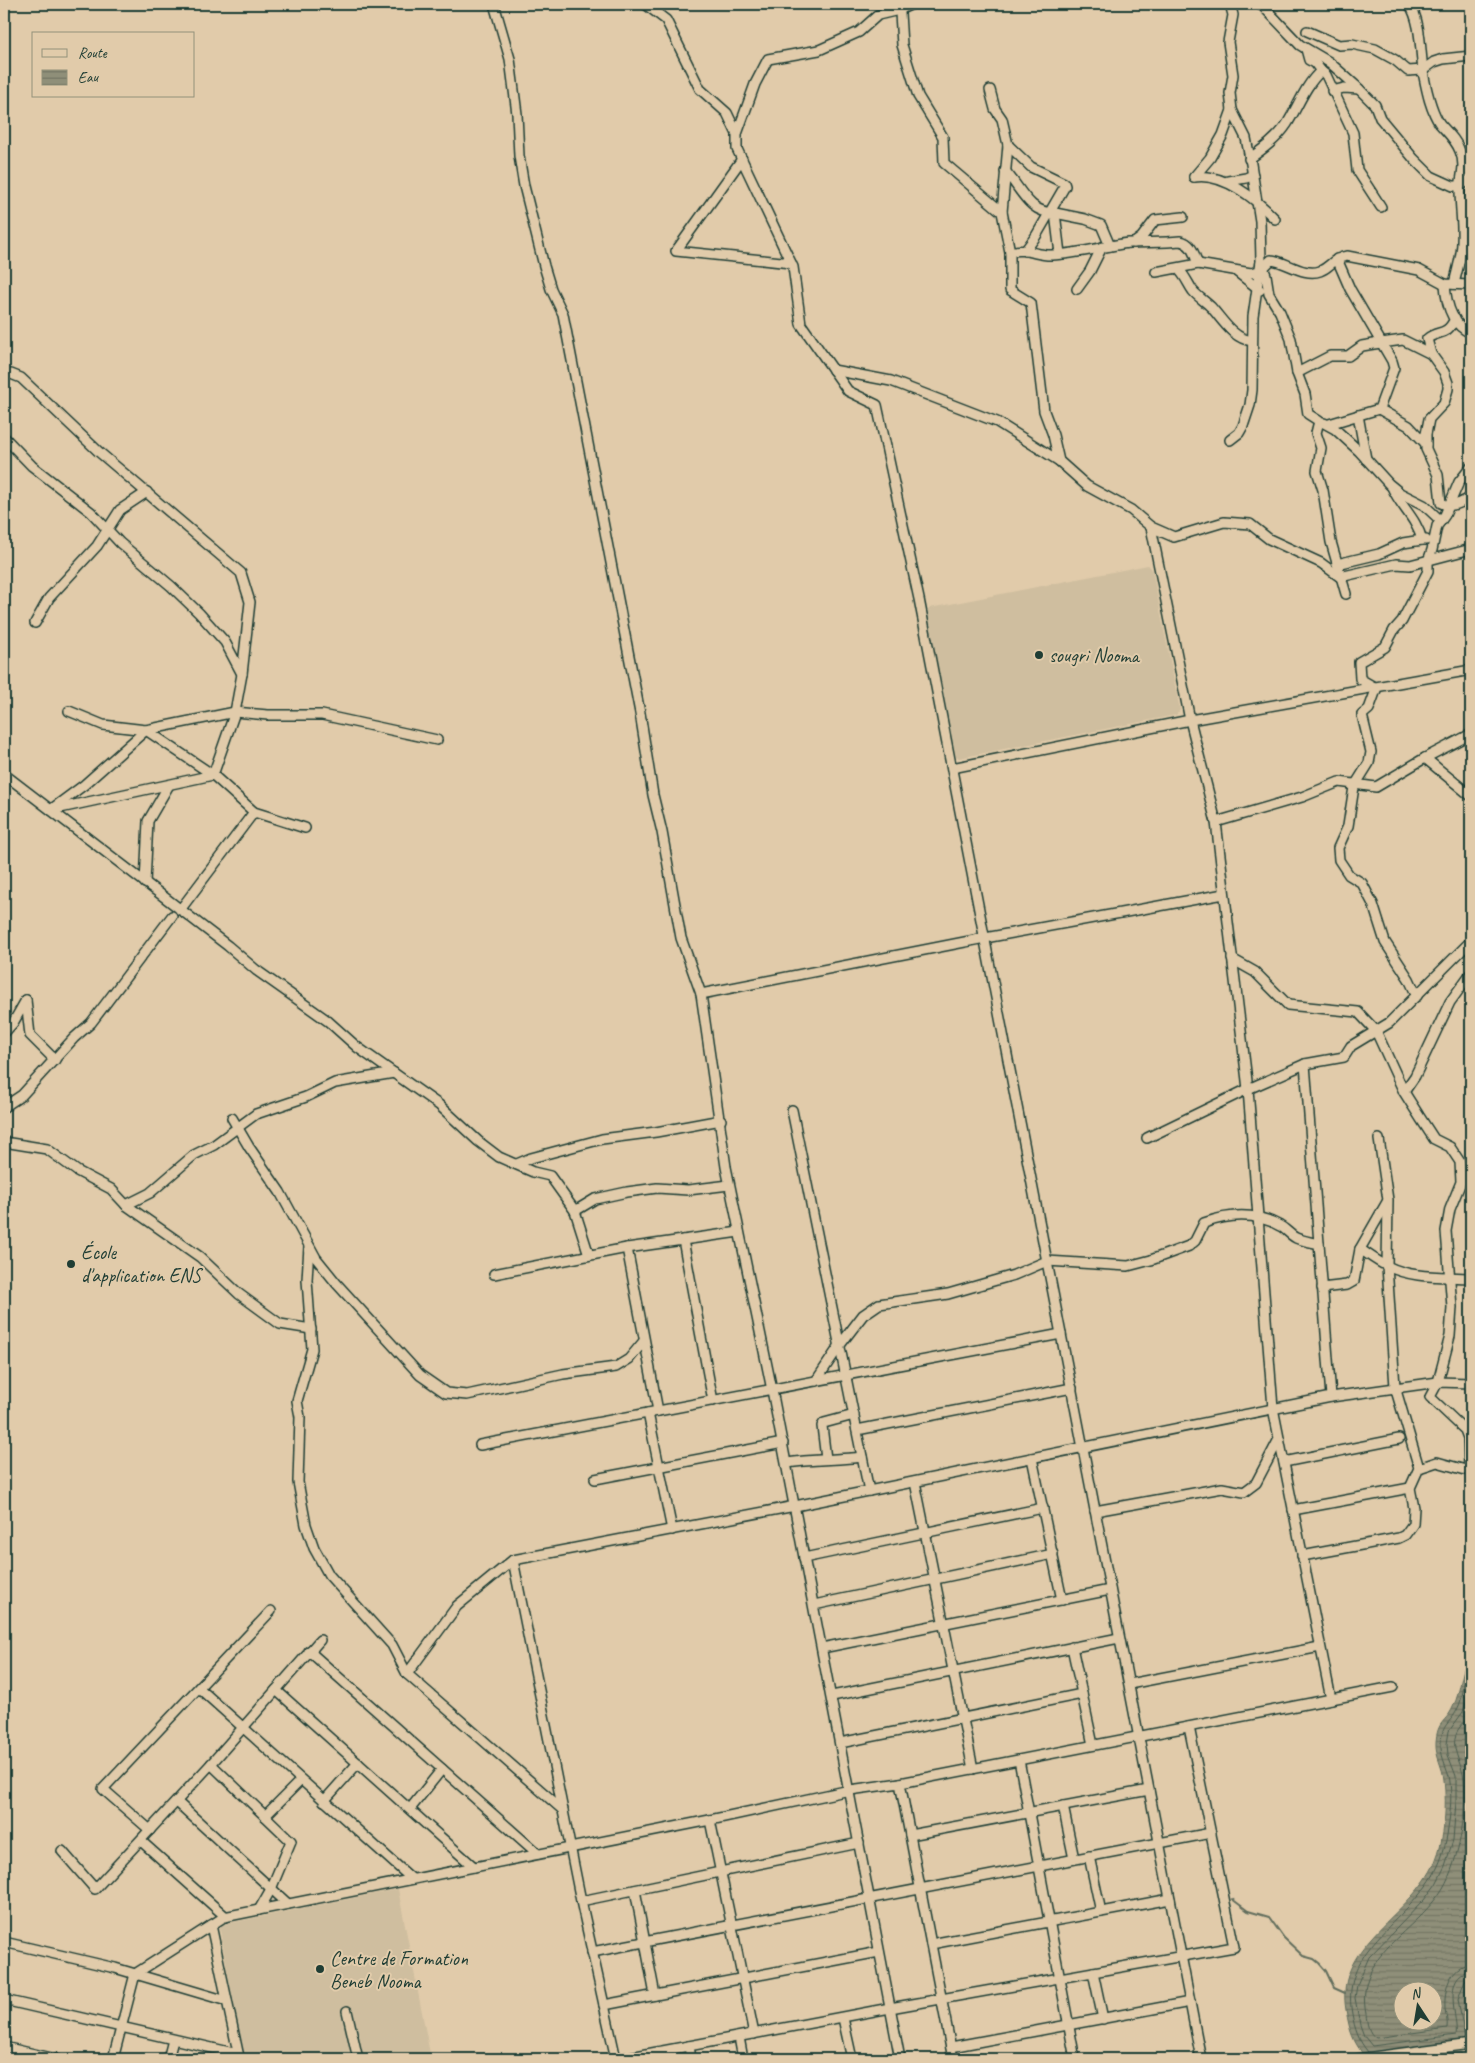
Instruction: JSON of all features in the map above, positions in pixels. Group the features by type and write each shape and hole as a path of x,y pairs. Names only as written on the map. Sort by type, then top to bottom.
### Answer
{"street":[{"path":"494,4 510,59 517,114 519,156 524,186 551,289 563,314 640,713 653,795 662,832 681,938 701,994 730,1185 787,1463 900,2059"},
{"path":"645,4 666,20 700,89 727,112 737,134"},
{"path":"912,4 896,7 878,14 858,32 819,50 768,58 755,84 737,134 737,149 791,262 801,324 848,391 877,404 919,599 1201,2059"},
{"path":"1230,4 1233,15 1228,42 1233,75 1230,93 1232,110 1246,138 1261,230 1260,271 1253,316 1250,405 1243,426 1239,433 1230,440"},
{"path":"1261,4 1306,49 1329,62 1375,105 1384,122 1414,159 1431,176 1452,186 1460,186 1471,178"},
{"path":"1409,4 1416,12 1423,70 1435,115 1452,136 1461,152 1463,163 1460,186 1463,241 1446,302 1455,320 1471,333"},
{"path":"896,7 900,13 902,45 918,96 943,137 944,163 1002,212"},
{"path":"1307,32 1339,45 1352,44 1375,49 1395,60 1408,71 1423,70 1443,59 1471,56"},
{"path":"1306,49 1310,60 1326,75 1332,91 1338,98 1353,133 1357,170 1381,207"},
{"path":"1249,159 1266,147 1286,126 1299,99 1320,71"},
{"path":"1332,91 1344,88 1359,89"},
{"path":"990,90 994,109 1002,119 1008,145 1002,212 1010,252 1010,290 1031,303 1044,411 1053,434 1059,461"},
{"path":"1232,110 1223,135 1210,158 1194,177 1206,176 1218,181 1228,181 1246,178 1253,174"},
{"path":"1008,145 1031,167 1064,183 1065,186 1052,213 1025,251"},
{"path":"742,159 676,251 791,262"},
{"path":"1005,171 1028,203 1036,209 1097,222 1101,224 1110,246"},
{"path":"1228,181 1275,219"},
{"path":"1052,213 1060,254"},
{"path":"1134,243 1142,237 1155,220 1182,216"},
{"path":"1077,289 1090,271 1105,236"},
{"path":"1010,252 1025,251 1050,256 1134,243 1154,244 1184,241 1194,251 1198,264"},
{"path":"1260,271 1271,260 1278,260 1285,265 1301,269 1318,271 1337,259 1347,256 1419,270 1450,284 1471,285"},
{"path":"1337,259 1350,289 1394,368 1379,409"},
{"path":"1156,272 1198,264 1207,267 1217,266 1243,275 1250,284 1269,294"},
{"path":"1178,268 1194,291 1212,308 1225,325 1235,334 1252,341"},
{"path":"1237,272 1251,273 1264,270 1269,294 1280,312 1292,339 1297,373 1305,394 1308,414 1319,421 1329,424 1392,487 1424,506 1441,521"},
{"path":"1455,320 1448,331 1430,336 1427,339 1431,354 1444,372 1448,389 1444,403 1429,419 1426,444 1429,458 1438,475 1441,503 1449,505 1471,497"},
{"path":"1297,373 1330,356 1348,356 1362,346 1381,343 1403,340 1431,354"},
{"path":"833,370 890,381 997,422 1059,461 1087,486 1132,510 1152,527 1174,537 1224,522 1250,524 1269,539 1321,563 1340,577 1344,583 1346,594"},
{"path":"4,376 11,374 21,378 99,452 240,573 250,602 244,642 242,674 235,712 214,775"},
{"path":"1329,424 1379,409 1409,426 1426,444"},
{"path":"1358,415 1366,460"},
{"path":"1319,421 1316,433 1320,448 1317,470 1323,490 1331,542 1340,577"},
{"path":"4,437 32,466 91,512 129,552 171,586 225,642 242,674"},
{"path":"1416,996 1409,978 1381,933 1371,900 1362,883 1349,875 1339,860 1338,848 1348,826 1354,784 1369,763 1371,746 1362,716 1369,709 1376,690 1360,679 1359,662 1385,647 1394,630 1402,621 1428,571 1428,560 1437,526 1459,482 1471,467"},
{"path":"1392,487 1398,501 1412,517 1422,540"},
{"path":"36,622 49,598 97,546 120,510 146,492"},
{"path":"1152,527 1190,720 1216,822 1248,1089 1273,1408 1330,1699"},
{"path":"1337,564 1379,554 1403,543 1422,540 1434,543"},
{"path":"1340,577 1396,564 1410,565 1471,549"},
{"path":"225,642 244,642"},
{"path":"952,768 1190,720 1471,670"},
{"path":"69,711 104,725 146,730 235,712 268,715 322,715 437,740"},
{"path":"146,730 214,775 254,812 305,828"},
{"path":"51,810 84,785 146,730"},
{"path":"1216,822 1302,797 1339,782 1376,787 1471,734"},
{"path":"1425,758 1471,796"},
{"path":"4,774 145,883 176,913 228,946 256,970 328,1021 357,1047 439,1105 478,1141 499,1157 534,1172 550,1176 575,1211 589,1256"},
{"path":"51,810 214,775"},
{"path":"145,883 148,821 169,785"},
{"path":"4,1096 8,1105 22,1095 91,1022 254,812"},
{"path":"701,994 985,938 1224,894"},
{"path":"1147,1138 1248,1089 1306,1064 1344,1057 1351,1046 1389,1023 1471,941"},
{"path":"1232,959 1255,972 1288,1005 1358,1012 1376,1031 1404,1092 1434,1139 1450,1147 1460,1162 1461,1182 1450,1209 1446,1231 1448,1276 1452,1307 1450,1336 1438,1382 1430,1397 1465,1430 1468,1438 1469,1471 1437,1462 1419,1468"},
{"path":"1404,1092 1415,1076 1450,1002 1471,973"},
{"path":"4,1034 13,1024 26,1000 30,1035 55,1060"},
{"path":"1306,1064 1331,1397"},
{"path":"126,1205 150,1193 194,1155 214,1145 256,1114 306,1097 335,1083 394,1073"},
{"path":"792,1110 869,1491"},
{"path":"232,1118 280,1192 316,1258 337,1284 420,1375 446,1393 467,1395 563,1374 616,1367 630,1359 644,1341"},
{"path":"517,1164 531,1158 602,1139 656,1132 721,1120"},
{"path":"1302,1556 1399,1538 1405,1535 1413,1524 1414,1508 1410,1488 1419,1468 1395,1387 1387,1266 1388,1200 1379,1139"},
{"path":"4,1142 47,1149 77,1171 111,1188 126,1205 200,1257 239,1294 280,1324 311,1329"},
{"path":"575,1211 595,1199 627,1192 657,1188 688,1190 730,1185"},
{"path":"1322,1288 1347,1285 1354,1281 1360,1249 1388,1200"},
{"path":"816,1381 840,1345 863,1316 879,1304 956,1292 1014,1275 1047,1261 1128,1266 1139,1264 1188,1246 1195,1241 1204,1223 1221,1217 1236,1215 1258,1218 1280,1226 1296,1238 1319,1244"},
{"path":"494,1274 626,1248 739,1232"},
{"path":"684,1240 713,1401"},
{"path":"309,1246 307,1280 312,1349 297,1401 300,1417 298,1482 306,1525 314,1548 329,1575 392,1645 407,1674 563,1810"},
{"path":"626,1248 658,1411"},
{"path":"1360,1249 1387,1266 1425,1276 1471,1278"},
{"path":"480,1445 1061,1334"},
{"path":"407,1674 457,1606 513,1560 795,1506 1331,1397 1438,1382 1471,1383"},
{"path":"857,1430 1072,1388"},
{"path":"648,1413 672,1530"},
{"path":"826,1460 822,1426 824,1423 854,1415"},
{"path":"1284,1462 1399,1438"},
{"path":"1095,1511 1222,1488 1244,1492 1256,1483 1279,1440"},
{"path":"595,1479 783,1443"},
{"path":"787,1463 862,1457"},
{"path":"1032,1458 1062,1600"},
{"path":"915,1482 973,1769"},
{"path":"1293,1510 1410,1488"},
{"path":"804,1558 1043,1508"},
{"path":"814,1605 1053,1554"},
{"path":"513,1560 592,1952 616,2059"},
{"path":"822,1648 1110,1590"},
{"path":"150,1830 103,1789 272,1611"},
{"path":"832,1696 1119,1638"},
{"path":"62,1851 95,1890 211,1764 320,1640"},
{"path":"1072,1647 1093,1746"},
{"path":"1129,1684 1320,1647"},
{"path":"309,1652 538,1854"},
{"path":"113,2059 135,1974 226,1917 850,1790 900,1783 1393,1687"},
{"path":"199,1688 412,1879"},
{"path":"276,1690 474,1867"},
{"path":"840,1743 1082,1694"},
{"path":"620,2059 1234,1946 1189,1727"},
{"path":"1019,1760 1075,2059"},
{"path":"324,1801 358,1763"},
{"path":"211,1764 291,1841 271,1888 259,1910"},
{"path":"410,1809 442,1769"},
{"path":"265,1816 301,1780"},
{"path":"900,1783 953,2059"},
{"path":"910,1835 1149,1790"},
{"path":"176,1802 288,1904"},
{"path":"1063,1806 1074,1859"},
{"path":"710,1820 754,2034"},
{"path":"592,1952 1211,1833"},
{"path":"141,1841 226,1917"},
{"path":"582,1901 859,1843"},
{"path":"1089,1856 1101,1912"},
{"path":"635,1890 655,1995"},
{"path":"931,1944 1170,1899"},
{"path":"4,2000 239,2057 211,1926"},
{"path":"4,1942 135,1974 227,2001"},
{"path":"604,2005 880,1952"},
{"path":"1093,1972 1103,2019"},
{"path":"950,2047 1190,2002"},
{"path":"347,2010 358,2059"},
{"path":"843,2018 852,2059"},
{"path":"739,2037 743,2059"},
{"path":"168,2059 173,2040"},
{"path":"1358,2059 1471,2044"},
{"path":"689,2046 691,2059"},
{"path":"4,2047 56,2059"}],"shaded area":[{"path":"1148,565 1152,569 1180,710 1176,715 959,758 955,755 927,612 930,608"},
{"name":"Centre de Formation Beneb Nooma","path":"398,1889 431,2059 245,2059 219,1925"},
{"path":"1461,2053 1463,2059 1410,2059"}],"water":[{"path":"1471,1653 1471,1979 1467,1987 1464,2003 1471,2044 1366,2058 1350,2030 1346,2010 1345,1987 1352,1966 1363,1948 1410,1898 1424,1881 1435,1862 1443,1832 1445,1800 1443,1775 1436,1748 1437,1736 1440,1726 1456,1700 1463,1673"}],"waterway":[{"path":"1232,1899 1248,1911 1269,1917 1284,1938 1303,1956 1314,1959 1319,1963 1326,1971 1334,1988 1345,1993"},
{"path":"1421,2054 1422,2059"}],"place":[{"name":"sougri Nooma","path":"1039,655"},
{"name":"École d'application ENS","path":"71,1264"},
{"name":"Centre de Formation Beneb Nooma","path":"320,1969"}]}
